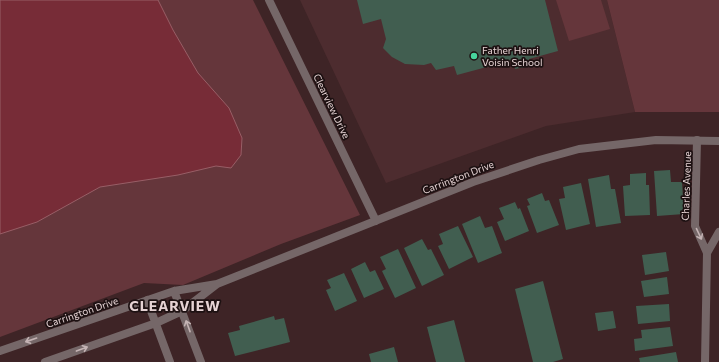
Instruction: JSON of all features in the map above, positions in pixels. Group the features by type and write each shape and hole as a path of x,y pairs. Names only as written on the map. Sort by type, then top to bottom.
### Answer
{"street":[{"name":"Clearview Drive","path":"269,0 376,221"},
{"name":"Carrington Drive","path":"0,351 174,291 217,284 473,182 538,160 579,149 656,140 719,141"},
{"name":"Charles Avenue","path":"697,140 695,226 707,253 705,362"},
{"name":"Charles Avenue","path":"707,253 719,232"},
{"name":"Carrington Drive","path":"45,362 156,323 182,311 217,284"},
{"path":"174,291 201,362"},
{"path":"147,300 170,362"}],"shaded area":[{"path":"0,0 253,0 360,215 281,244 183,285 144,283 0,337"},
{"path":"0,0 158,0 173,30 198,73 229,108 242,138 241,155 231,168 216,166 178,175 100,187 37,222 0,234"},
{"name":"Father Henri Voisin School","path":"300,0 607,0 635,112 546,126 386,183"},
{"path":"556,0 601,0 610,29 569,41"},
{"path":"607,0 719,0 719,112 635,112"}],"building":[{"path":"357,0 545,0 558,51 529,59 530,66 515,69 513,60 457,75 454,66 436,70 431,63 424,65 405,64 392,57 383,48 386,39 381,19 363,24"},
{"path":"670,170 671,182 682,182 684,214 657,216 654,171"},
{"path":"646,173 646,185 649,185 650,215 625,216 623,186 630,185 630,174"},
{"path":"609,175 611,189 615,189 621,223 596,227 588,179"},
{"path":"581,183 590,224 566,230 559,199 565,198 563,187"},
{"path":"542,193 545,201 549,200 559,225 537,233 527,206 530,205 527,199"},
{"path":"515,202 518,209 520,208 529,231 505,241 497,222 504,219 499,208"},
{"path":"480,216 485,228 492,226 502,253 478,263 462,224"},
{"path":"458,226 473,257 449,269 438,246 443,244 439,234"},
{"path":"422,239 428,250 431,249 444,275 422,286 404,248"},
{"path":"398,249 416,288 395,298 382,271 386,269 380,257"},
{"path":"666,252 669,271 645,275 642,255"},
{"path":"365,262 370,272 375,270 384,289 364,298 351,269"},
{"path":"344,273 357,301 335,311 326,290 331,288 327,280"},
{"path":"667,277 669,294 644,297 641,281"},
{"path":"543,281 563,359 553,362 533,362 515,289"},
{"path":"669,304 670,321 638,324 636,306"},
{"path":"613,311 616,328 598,331 595,313"},
{"path":"274,316 275,320 284,318 290,342 235,356 228,333 240,330 239,326"},
{"path":"454,320 465,362 436,362 427,327"},
{"path":"670,327 673,346 635,351 634,339 642,338 641,330"},
{"path":"394,347 398,362 371,362 369,354"},
{"path":"676,352 678,362 640,362 639,358"}],"place":[{"name":"Father Henri Voisin School","path":"474,56"}],"district":[{"name":"CLEARVIEW","path":"175,305"}]}
